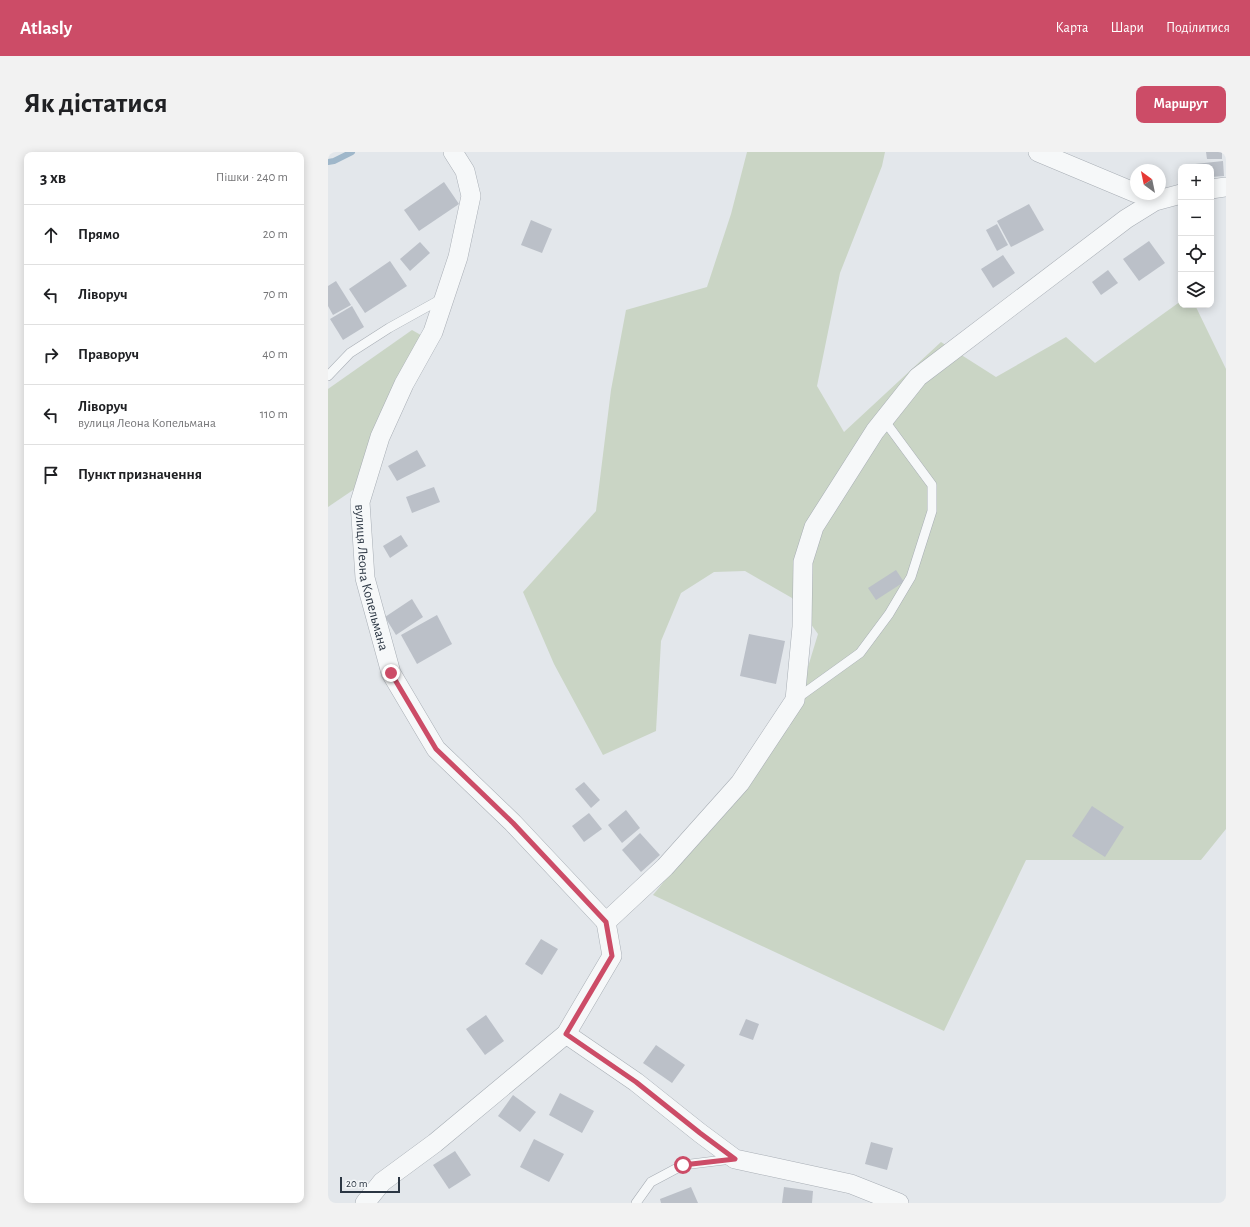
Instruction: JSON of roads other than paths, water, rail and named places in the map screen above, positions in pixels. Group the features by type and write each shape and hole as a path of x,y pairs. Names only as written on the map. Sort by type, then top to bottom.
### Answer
{"street":[{"name":"вулиця Леона Копельмана","path":"453,152 465,171 471,196 458,257 433,332 404,384 380,437 360,502 365,578 391,673 436,749 513,823 606,922"},
{"path":"1038,152 1130,191"},
{"path":"1214,189 1226,187"},
{"path":"1166,195 1178,194"},
{"path":"365,1203 382,1182 435,1143 566,1034 612,956 606,922 665,867 740,783 794,700 802,627 803,562 814,527 884,420 918,377 1126,219 1140,200"},
{"path":"566,1034 636,1082 735,1159 851,1184 899,1203"}],"lane":[{"path":"328,376 350,353 389,328 444,297"},
{"path":"794,700 860,653 889,614 911,577 932,511 932,485 884,420"},
{"path":"636,1203 651,1182 683,1165 735,1159"}],"waterway":[{"path":"328,162 334,161 352,152"}]}
